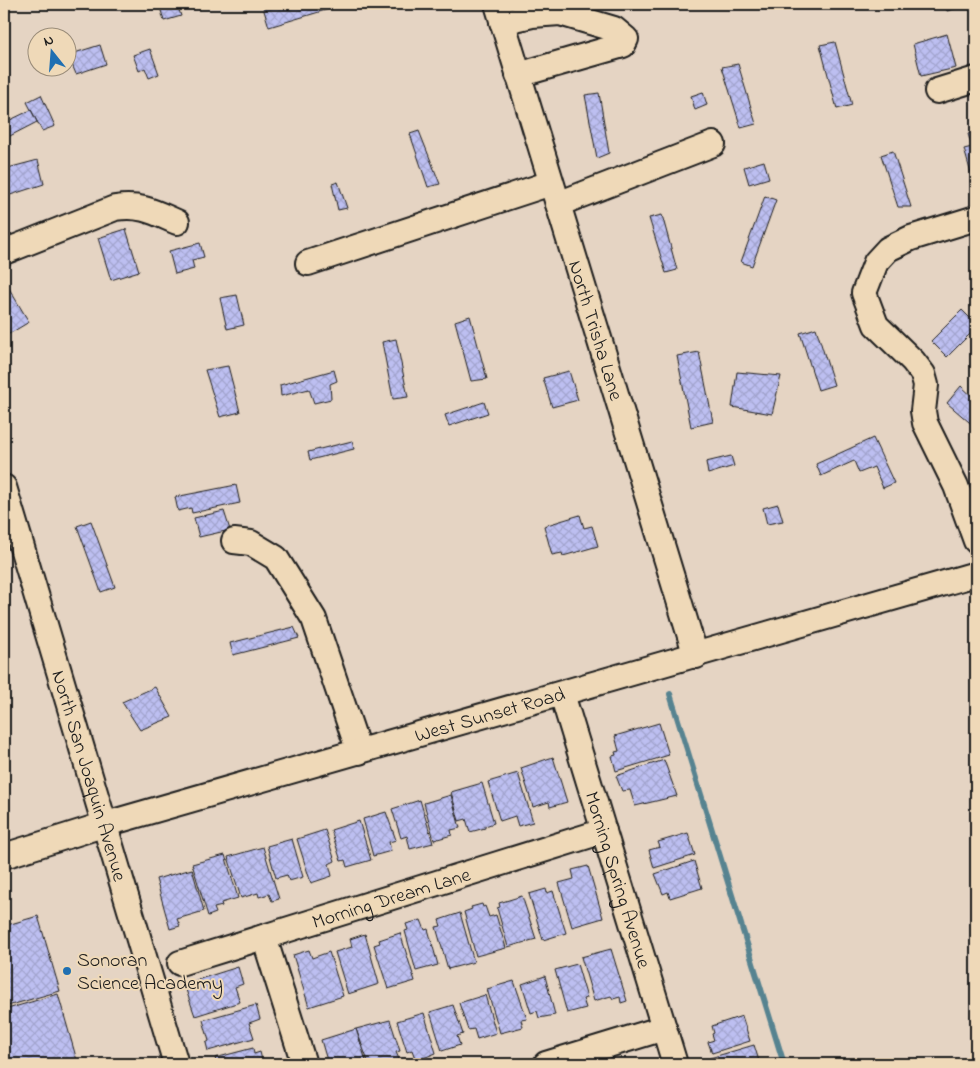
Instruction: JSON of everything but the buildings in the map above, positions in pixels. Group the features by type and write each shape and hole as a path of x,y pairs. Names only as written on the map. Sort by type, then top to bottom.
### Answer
{"street":[{"name":"North Trisha Lane","path":"500,13 696,656"},
{"path":"500,13 532,15 560,13 614,29 626,40 623,45 518,75"},
{"path":"937,91 976,79"},
{"path":"308,263 555,194 713,144"},
{"path":"4,252 115,208 129,206 148,209 177,222"},
{"path":"976,218 911,238 888,249 876,262 864,293 876,325 914,361 923,374 926,386 924,411 926,423 956,486 976,541"},
{"name":"North San Joaquin Avenue","path":"4,487 176,1064"},
{"path":"234,541 251,543 276,558 314,619 359,752"},
{"name":"West Sunset Road","path":"4,856 106,824 976,574"},
{"name":"Morning Spring Avenue","path":"562,694 675,1064"},
{"name":"Morning Dream Lane","path":"180,964 604,831"},
{"path":"264,937 304,1064"},
{"path":"546,1064 664,1028"}],"waterway":[{"path":"670,694 784,1064"}],"place":[{"name":"Sonoran Science Academy","path":"67,971"}]}
